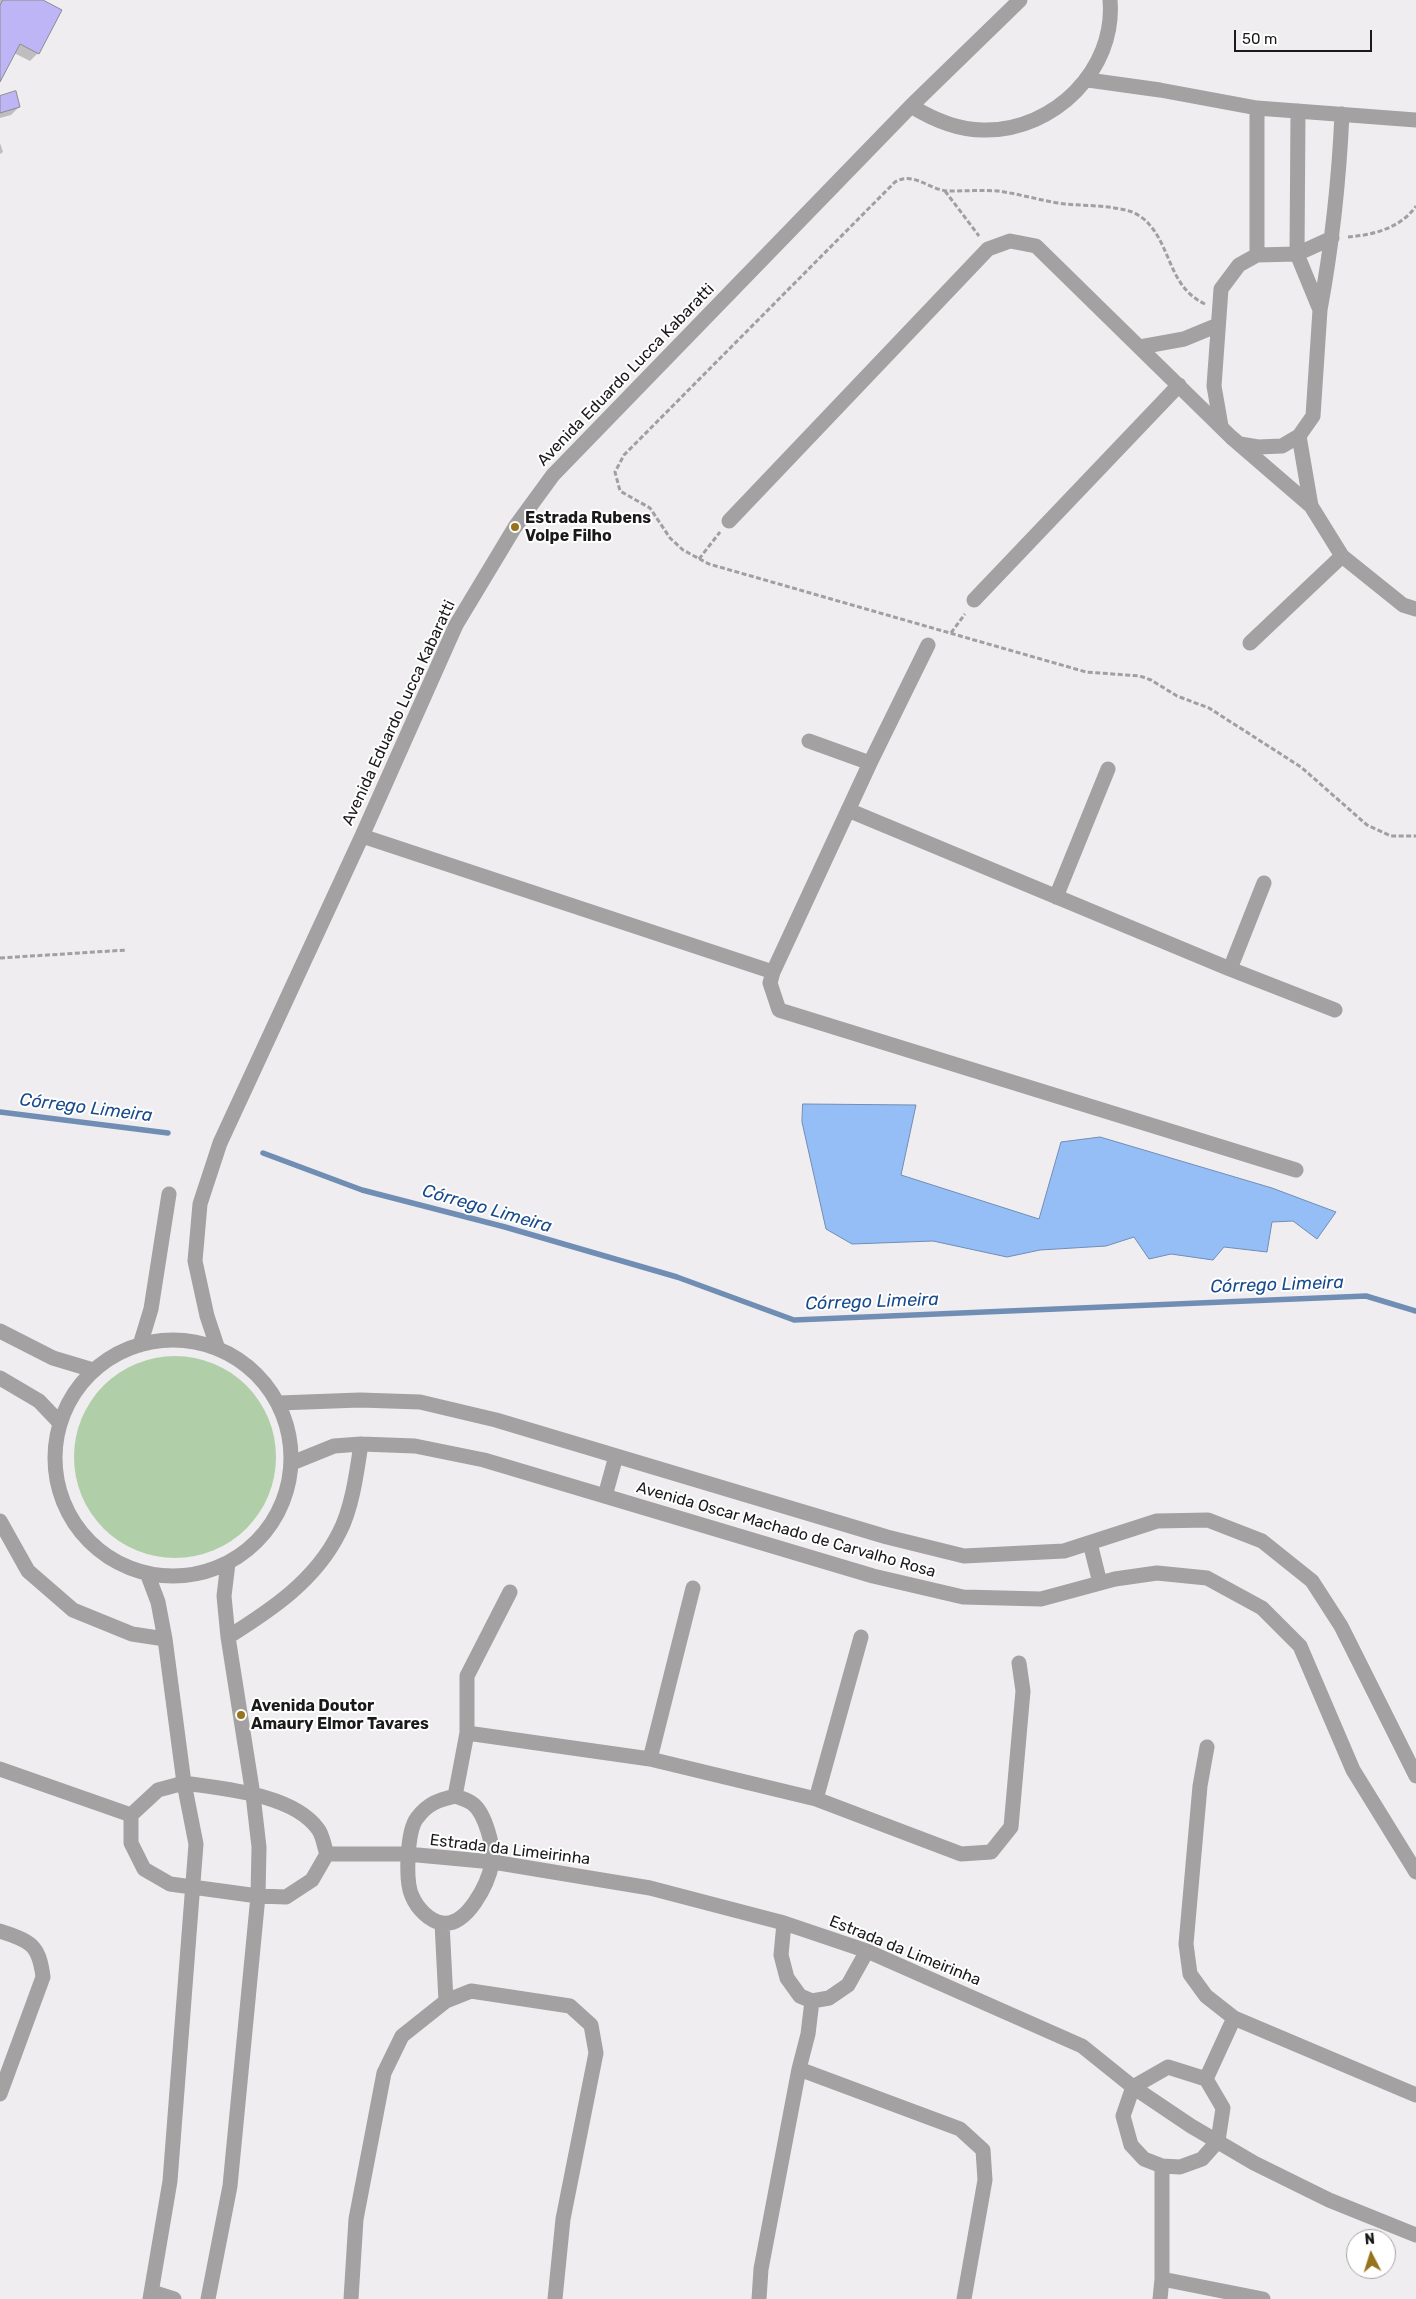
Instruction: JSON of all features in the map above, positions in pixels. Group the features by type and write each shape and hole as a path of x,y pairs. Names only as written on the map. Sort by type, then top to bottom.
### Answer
{"street":[{"name":"Avenida Eduardo Lucca Kabaratti","path":"218,1349 207,1316 195,1261 200,1204 220,1143 362,836 456,625 515,527 554,475 911,106 1020,0"},
{"path":"911,106 928,116 956,126 985,130 1005,129 1042,117 1059,106 1088,80 1105,44 1110,25 1110,0"},
{"path":"1088,80 1160,90 1257,108 1416,120"},
{"path":"1256,256 1257,108"},
{"path":"1298,111 1297,254 1320,310"},
{"path":"1238,443 1258,447 1282,446 1299,436 1313,416 1320,310 1332,238 1339,177 1342,114"},
{"path":"1221,426 1214,386 1221,289 1239,265 1256,256 1297,254 1332,238"},
{"path":"729,521 988,249 1010,241 1036,246 1238,443 1311,506 1342,556 1402,605 1416,610"},
{"path":"1140,347 1184,339 1218,325"},
{"path":"974,600 1179,385"},
{"path":"1299,436 1311,506"},
{"path":"1250,643 1342,556"},
{"path":"928,645 870,763 773,972 770,983 779,1010 1296,1170"},
{"path":"809,741 870,763"},
{"path":"1056,896 1108,770"},
{"path":"848,810 1230,969 1335,1010"},
{"path":"362,836 773,972"},
{"path":"1230,969 1264,882"},
{"path":"140,1345 151,1310 169,1194"},
{"path":"0,1332 53,1358 93,1370"},
{"path":"178,1339 209,1345 218,1349 238,1358 261,1378 279,1403 289,1432 292,1463 286,1494 273,1522 253,1545 228,1563 198,1574 167,1576 137,1571 108,1558 85,1538 67,1512 56,1483 54,1452 59,1422 73,1394 93,1370 118,1352 148,1342 178,1339"},
{"path":"0,1378 39,1401 59,1422"},
{"name":"Avenida Oscar Machado de Carvalho Rosa","path":"279,1403 360,1400 420,1402 496,1420 887,1538 964,1556 1064,1551 1158,1521 1208,1520 1262,1541 1312,1581 1341,1626 1416,1776"},
{"path":"228,1637 267,1612 308,1578 340,1533 355,1484 361,1444"},
{"name":"Avenida Oscar Machado de Carvalho Rosa","path":"292,1463 334,1446 361,1444 415,1446 484,1460 873,1576 963,1597 1041,1599 1100,1583 1157,1573 1207,1578 1262,1608 1300,1646 1353,1770 1416,1872"},
{"path":"605,1496 616,1456"},
{"path":"0,1521 28,1571 73,1610 132,1634 165,1639"},
{"path":"1090,1543 1100,1583"},
{"path":"208,2299 230,2186 258,1896 259,1847 253,1795 228,1637 224,1596 228,1563"},
{"path":"147,1572 158,1602 165,1639 184,1783 196,1844 170,2181 151,2295 174,2299"},
{"path":"650,1759 693,1588"},
{"path":"455,1796 467,1733 467,1676 510,1592"},
{"path":"816,1799 861,1638"},
{"path":"467,1733 650,1759 816,1799 962,1854 991,1852 1011,1827 1023,1691 1019,1663"},
{"path":"1207,1747 1200,1786 1186,1944 1190,1974 1206,1996 1234,2018 1416,2095"},
{"path":"0,1769 131,1815"},
{"path":"184,1783 253,1795 296,1809 318,1829 327,1854 312,1880 286,1897 258,1896 170,1884 144,1869 132,1843 131,1815 158,1790 184,1783"},
{"path":"455,1796 473,1804 486,1822 492,1862 485,1885 472,1908 454,1922 442,1923 424,1914 411,1896 407,1854 416,1819 433,1802 455,1796"},
{"name":"Estrada da Limeirinha","path":"327,1854 407,1854 492,1862 650,1888 784,1923 867,1951 1082,2046 1133,2087 1191,2126 1218,2140 1254,2164 1329,2200 1416,2235"},
{"path":"442,1923 446,2001"},
{"path":"784,1923 781,1955 787,1978 800,1996 812,2001 828,1998 848,1985 867,1951"},
{"path":"0,1931 26,1939 40,1957 43,1977 0,2094"},
{"path":"351,2299 356,2219 384,2073 402,2036 446,2001 471,1991 570,2006 592,2024 596,2053 563,2219 555,2299"},
{"path":"759,2299 761,2269 799,2068 808,2034 812,2001"},
{"path":"1206,2079 1234,2018"},
{"path":"799,2068 960,2128 983,2150 985,2180 964,2299"},
{"path":"1168,2068 1206,2079 1223,2108 1218,2140 1202,2158 1180,2167 1162,2166 1144,2159 1131,2145 1123,2116 1133,2087 1168,2068"},
{"path":"1160,2299 1162,2279 1162,2166"},
{"path":"1162,2279 1263,2299"}],"path":[{"path":"1220,308 1204,304 1191,296 1178,281 1169,259 1148,223 1131,211 1110,207 1063,204 999,192 945,191 909,178 901,178 631,448 618,464 615,472 620,491 650,508 670,538 684,550 709,564 1086,672 1102,675 1134,675 1151,680 1176,696 1209,708 1260,738 1301,767 1367,825 1391,836 1416,836"},
{"path":"945,191 988,249"},
{"path":"1332,238 1358,236 1387,229 1408,217 1416,206"},
{"path":"699,559 729,521"},
{"path":"951,634 974,600"},
{"path":"0,958 127,950"}],"green space":[{"path":"175,1356 195,1358 214,1364 231,1373 253,1393 268,1418 274,1437 276,1457 274,1477 268,1496 259,1513 239,1535 214,1550 195,1556 175,1558 155,1556 136,1550 119,1541 97,1521 82,1496 76,1477 74,1457 76,1437 82,1418 91,1401 111,1379 136,1364 155,1358"}],"water":[{"path":"803,1104 916,1105 901,1175 1039,1219 1061,1142 1100,1137 1272,1188 1336,1212 1317,1239 1293,1221 1272,1222 1267,1252 1224,1247 1213,1260 1171,1254 1149,1259 1134,1237 1106,1246 1040,1250 1007,1257 933,1241 852,1244 826,1229 802,1122"}],"building":[{"path":"3,0 43,0 62,10 39,54 20,44 0,82 0,6"},
{"path":"16,91 20,107 0,113 0,96"}],"waterway":[{"name":"Córrego Limeira","path":"0,1112 168,1133"},
{"name":"Córrego Limeira","path":"263,1153 362,1190 505,1227 677,1277 794,1320 1366,1296 1416,1311"}],"place":[{"name":"Estrada Rubens Volpe Filho","path":"515,527"},
{"name":"Avenida Doutor Amaury Elmor Tavares","path":"241,1715"}]}
